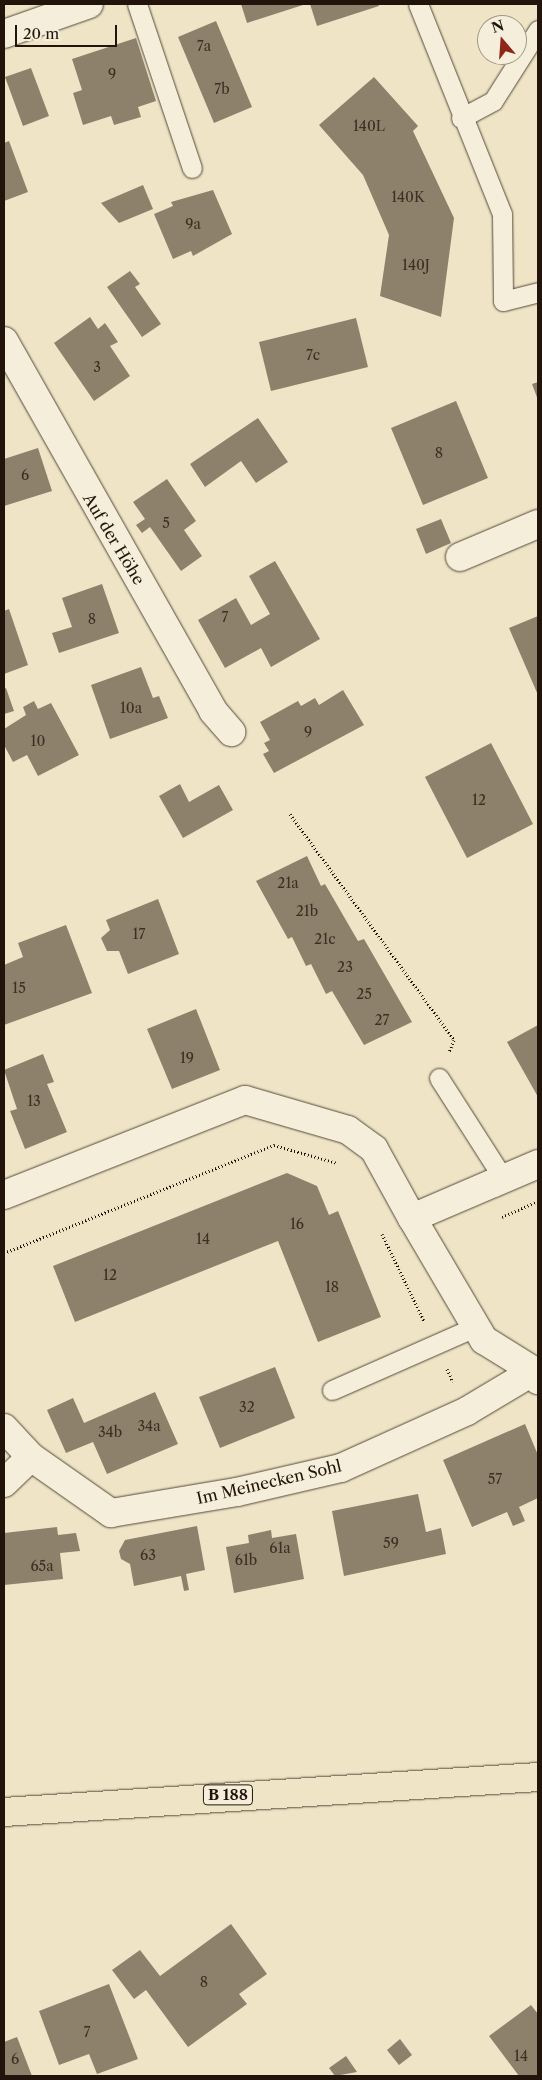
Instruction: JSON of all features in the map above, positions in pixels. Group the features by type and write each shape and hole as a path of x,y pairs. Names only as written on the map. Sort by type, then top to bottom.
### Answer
{"main road":[{"name":"B 188","path":"4,1812 538,1777"}],"street":[{"path":"4,34 89,4"},
{"name":"Auf der Höhe","path":"4,341 213,711 231,732"},
{"path":"460,557 538,524"},
{"name":"Im Meinecken Sohl","path":"4,1195 245,1100 348,1130 374,1149 412,1218 484,1340 536,1376 466,1411 341,1468 237,1492 111,1513 31,1457 4,1428"},
{"path":"412,1218 538,1164"},
{"path":"4,1483 31,1457"}],"lane":[{"path":"137,4 192,168"},
{"path":"418,4 461,118 502,214 503,301 538,292"},
{"path":"461,118 493,101 538,30"},
{"path":"438,1078 503,1178"},
{"path":"332,1390 436,1346 475,1327"}],"path":[{"path":"290,814 454,1040 438,1078"},
{"path":"4,1253 274,1145 342,1165"},
{"path":"377,1223 466,1411"}],"building":[{"path":"241,4 306,4 247,23"},
{"path":"310,4 378,4 379,6 317,26"},
{"path":"216,21 252,107 214,123 178,37"},
{"path":"136,38 156,101 138,107 141,117 114,125 111,116 83,125 73,93 82,90 72,59"},
{"path":"31,68 49,116 23,126 5,77"},
{"path":"374,77 418,126 413,131 454,218 441,317 380,296 389,235 363,175 319,125"},
{"path":"9,141 28,192 4,201 4,143"},
{"path":"143,185 153,209 119,223 101,203"},
{"path":"213,190 232,234 193,256 191,251 173,259 154,214 173,206 171,202"},
{"path":"130,271 140,284 135,287 161,324 142,337 107,287"},
{"path":"90,317 98,329 105,323 118,342 110,346 130,376 94,401 54,343"},
{"path":"356,318 368,367 271,391 259,342"},
{"path":"538,382 538,400 532,384"},
{"path":"456,401 488,478 423,505 391,428"},
{"path":"258,418 288,462 256,483 241,461 205,487 190,464"},
{"path":"38,448 52,491 4,506 4,459"},
{"path":"167,479 196,521 184,530 202,556 181,571 150,527 142,533 136,525 145,519 133,502"},
{"path":"441,519 451,543 426,554 416,529"},
{"path":"275,561 320,639 271,667 261,648 225,668 198,620 236,598 251,625 270,614 249,576"},
{"path":"102,584 119,633 59,653 52,633 72,627 62,598"},
{"path":"9,609 28,665 4,674 4,611"},
{"path":"538,616 538,695 509,628"},
{"path":"141,667 153,698 159,696 168,718 110,739 91,685"},
{"path":"6,688 14,711 4,714 4,689"},
{"path":"343,690 364,725 274,773 263,754 269,751 264,743 270,740 260,722 298,701 301,706 315,698 319,705"},
{"path":"34,701 38,709 51,703 79,755 38,776 27,755 13,762 4,745 4,729 26,715 23,707"},
{"path":"491,743 533,824 467,858 425,777"},
{"path":"180,784 189,802 219,785 233,810 183,838 159,796"},
{"path":"307,856 321,886 325,884 358,941 364,939 412,1022 364,1045 332,991 326,994 311,964 306,966 292,937 288,939 256,881"},
{"path":"158,899 179,954 128,974 119,951 107,951 101,938 110,930 106,920"},
{"path":"66,925 92,993 4,1025 4,965 23,957 18,943"},
{"path":"196,1009 220,1070 172,1089 147,1029"},
{"path":"538,1025 538,1097 507,1042"},
{"path":"43,1054 54,1082 47,1084 67,1132 25,1149 10,1111 17,1109 4,1070"},
{"path":"287,1173 317,1186 329,1215 338,1211 381,1317 318,1342 278,1241 75,1322 53,1266"},
{"path":"275,1367 295,1418 220,1448 199,1397"},
{"path":"155,1392 178,1444 107,1474 93,1442 66,1453 47,1410 73,1398 84,1423"},
{"path":"525,1424 538,1455 538,1498 519,1507 525,1521 513,1526 507,1512 472,1527 443,1460"},
{"path":"418,1494 426,1532 441,1528 446,1554 344,1576 332,1511"},
{"path":"197,1526 205,1570 186,1574 189,1590 184,1591 181,1576 134,1586 130,1564 121,1559 119,1551 125,1540"},
{"path":"57,1527 58,1535 76,1533 80,1551 60,1553 63,1579 4,1585 4,1533"},
{"path":"271,1530 272,1538 296,1534 304,1579 234,1593 226,1547 249,1543 248,1535"},
{"path":"231,1924 267,1974 239,1994 247,2004 188,2047 146,1990 134,1999 112,1970 140,1950 160,1976"},
{"path":"109,1984 138,2059 97,2074 89,2054 59,2065 39,2011"},
{"path":"531,2005 538,2014 538,2076 519,2076 489,2036"},
{"path":"17,2037 32,2076 4,2076 4,2042"},
{"path":"400,2039 412,2055 399,2065 387,2050"},
{"path":"346,2056 357,2072 335,2076 329,2068"}]}
